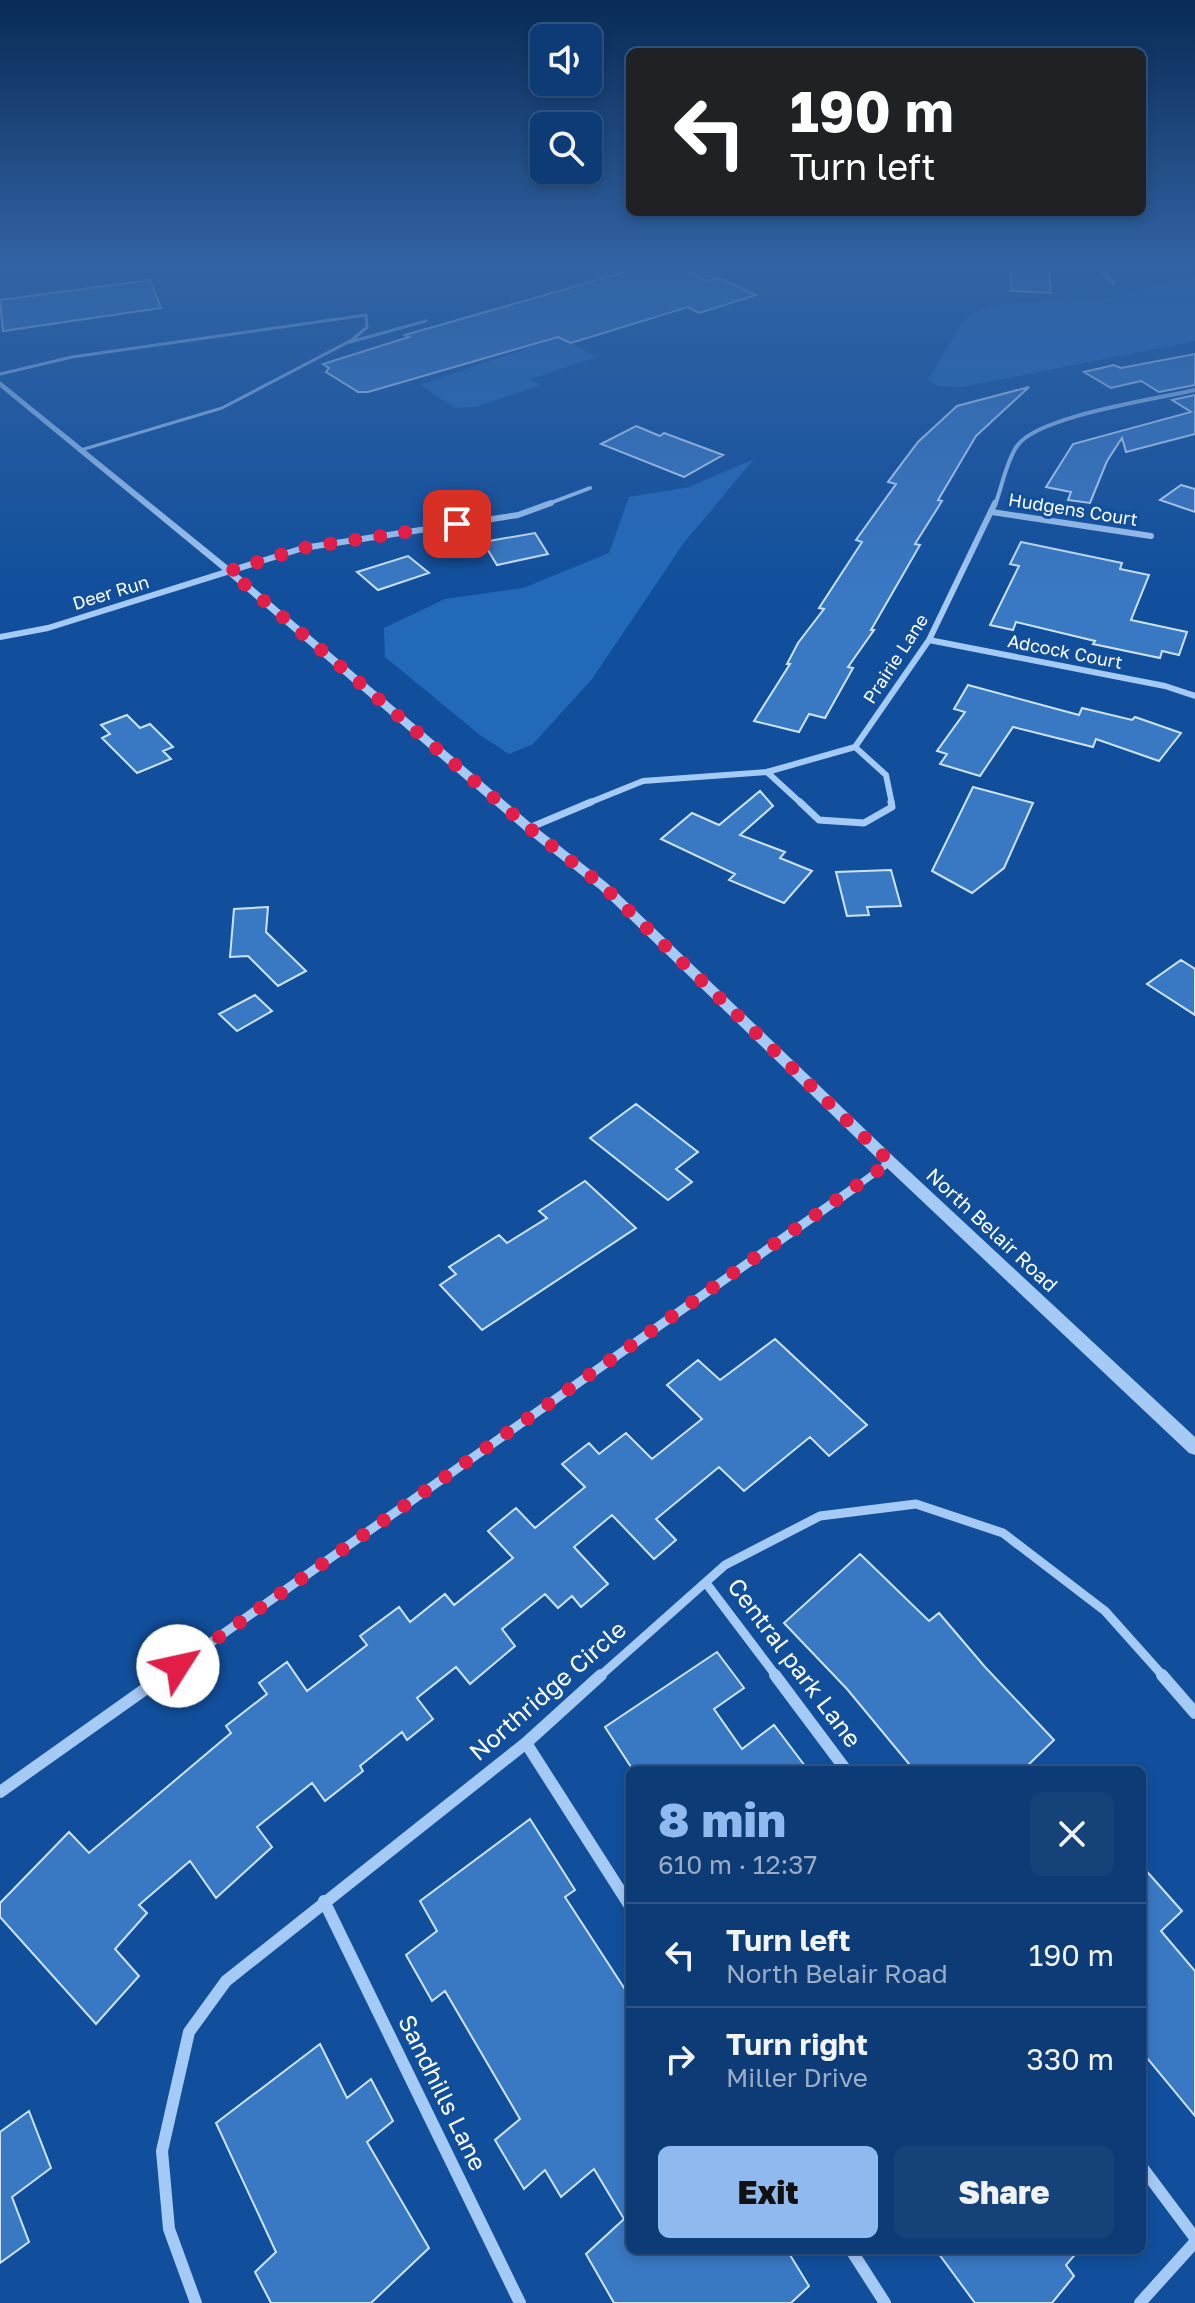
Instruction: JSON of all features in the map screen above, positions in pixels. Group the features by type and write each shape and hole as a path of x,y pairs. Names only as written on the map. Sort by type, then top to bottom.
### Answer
{"street":[{"name":"North Belair Road","path":"0,383 229,571 529,828 603,886 890,1162 1195,1448"},
{"name":"Prairie Lane","path":"855,747 929,640 992,512 1017,446 1032,432 1059,421 1195,390"},
{"name":"Deer Run","path":"0,637 48,628 303,548 518,515 590,488"},
{"name":"Hudgens Court","path":"992,512 1151,536"},
{"name":"Adcock Court","path":"929,640 1165,686 1195,696"},
{"path":"529,828 643,781 767,772 855,747 886,775 892,807 864,823 819,820 767,772"},
{"path":"0,1792 890,1162"},
{"name":"Northridge Circle","path":"196,2303 169,2229 162,2151 189,2032 226,1981 526,1743 725,1565 820,1516 916,1504 1003,1533 1105,1611 1195,1713"},
{"name":"Central park Lane","path":"706,1583 843,1766"},
{"path":"526,1743 626,1900"},
{"name":"Sandhills Lane","path":"324,1901 520,2303"},
{"path":"1140,2303 1195,2240 1146,2173"},
{"path":"854,2254 885,2303"}],"lane":[{"path":"81,450 210,412 284,376"}],"shaded area":[{"path":"445,376 538,376 530,379 541,385 475,407 456,408 420,385"},
{"path":"930,376 1016,376 963,387 938,386 928,380"},
{"path":"754,459 683,544 592,679 533,744 509,754 480,735 385,657 384,628 445,599 523,588 609,553 629,497 689,487"}],"building":[{"path":"333,376 422,376 368,392 358,392"},
{"path":"1092,376 1195,376 1195,385 1159,392 1141,381 1111,388"},
{"path":"1029,387 976,436 938,500 942,501 915,544 920,545 871,630 874,630 848,667 853,668 825,718 809,714 799,732 754,721 790,664 787,664 798,643 824,609 819,608 862,542 856,540 896,484 888,482 918,442 957,406"},
{"path":"1195,395 1195,434 1126,452 1122,438 1107,461 1090,503 1068,500 1071,492 1046,487 1073,444 1191,412 1172,400"},
{"path":"636,426 723,455 684,477 601,444"},
{"path":"1181,485 1195,489 1195,512 1160,500"},
{"path":"535,533 548,554 497,565 483,542"},
{"path":"1021,542 1122,563 1120,569 1149,575 1131,620 1187,632 1179,655 1162,651 1160,658 1093,644 1095,641 1016,622 1013,630 990,625 1019,566 1010,564"},
{"path":"408,556 429,573 378,590 357,572"},
{"path":"968,685 1079,715 1082,708 1132,720 1135,717 1181,733 1159,761 1096,739 1093,747 1013,727 980,776 940,764 947,754 937,751 965,712 954,709"},
{"path":"127,715 140,728 150,724 173,747 163,751 171,759 137,773 102,738 110,734 101,725"},
{"path":"973,787 1033,803 1004,868 972,893 932,871"},
{"path":"760,791 773,806 740,835 785,852 780,858 812,871 784,903 729,880 735,874 661,839 692,813 719,825"},
{"path":"891,870 901,906 867,907 869,915 847,916 836,872"},
{"path":"268,907 266,932 306,971 278,986 248,956 230,957 234,909"},
{"path":"1181,960 1195,969 1195,1015 1147,984"},
{"path":"255,995 272,1011 237,1031 219,1014"},
{"path":"636,1104 698,1152 676,1169 692,1182 668,1200 590,1138"},
{"path":"585,1181 636,1228 482,1330 440,1285 456,1274 449,1267 499,1235 507,1243 547,1218 539,1211"},
{"path":"775,1339 867,1425 829,1456 810,1437 744,1491 719,1467 656,1519 676,1540 654,1559 612,1515 574,1547 608,1584 581,1607 572,1596 558,1608 545,1594 502,1629 515,1646 470,1684 456,1667 417,1698 433,1719 407,1740 402,1732 360,1766 363,1771 325,1801 312,1783 257,1827 272,1847 216,1898 190,1861 139,1905 147,1913 115,1949 139,1976 96,2024 0,1917 0,1903 69,1832 89,1853 231,1733 226,1726 267,1694 259,1683 287,1662 307,1691 367,1645 360,1636 399,1607 410,1622 445,1594 454,1605 513,1558 488,1531 516,1508 535,1528 585,1487 562,1464 589,1443 599,1454 626,1433 652,1459 702,1419 667,1385 698,1360 720,1380"},
{"path":"860,1554 929,1621 939,1613 1054,1740 1027,1766 911,1766 847,1689 784,1623"},
{"path":"717,1652 744,1688 714,1709 742,1749 774,1725 805,1766 630,1766 605,1727"},
{"path":"530,1819 575,1890 565,1897 626,1991 626,2254 789,2254 809,2286 791,2303 614,2303 586,2254 624,2219 594,2169 561,2197 545,2170 524,2189 495,2140 520,2119 445,1991 432,2001 406,1955 437,1931 420,1901"},
{"path":"1146,1870 1182,1911 1161,1931 1195,1971 1195,2116 1146,2057"},
{"path":"320,2044 347,2098 371,2079 393,2121 367,2142 429,2248 371,2303 271,2303 255,2272 276,2252 216,2123"},
{"path":"29,2111 51,2168 12,2197 29,2242 0,2263 0,2132"},
{"path":"939,2254 1076,2254 1066,2265 1074,2276 1052,2303 975,2303"}],"route":[{"path":"178,1666 890,1162 603,886 529,828 229,571 303,548 457,524"}]}
